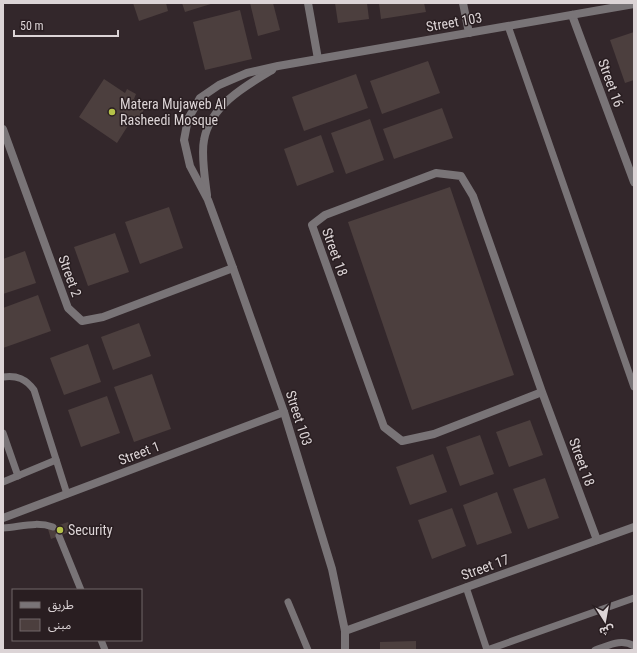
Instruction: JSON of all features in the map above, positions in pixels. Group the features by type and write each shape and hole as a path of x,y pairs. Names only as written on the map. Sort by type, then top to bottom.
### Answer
{"street":[{"path":"308,3 318,59"},
{"path":"463,3 469,33"},
{"name":"Street 103","path":"345,650 345,631 332,569 284,412 208,200 190,166 186,154 184,140 188,119 200,98 219,85 247,73 278,66 634,4"},
{"name":"Street 16","path":"572,15 634,182"},
{"name":"Street 103","path":"208,200 204,169 203,141 207,127 228,100 249,84 278,66"},
{"name":"Street 2","path":"3,129 68,308 82,320 103,317 233,268"},
{"name":"Street 18","path":"542,392 434,434 402,441 384,427 312,225 325,216 436,173 461,176 473,196 542,392 597,540"},
{"name":"Street 1","path":"3,518 284,412"},
{"name":"Street 17","path":"345,631 634,527"}],"lane":[{"path":"508,26 634,387"},
{"path":"3,377 17,377 30,384 34,390 67,494"},
{"path":"3,433 18,476"},
{"path":"3,482 56,460"},
{"path":"3,528 34,523 45,524 53,527"},
{"path":"59,536 81,589"},
{"path":"466,587 488,650 634,598"},
{"path":"288,602 308,650"},
{"path":"595,650 617,642 624,642 634,646"}],"building":[{"path":"133,3 166,3 168,11 139,21"},
{"path":"182,3 214,3 185,12"},
{"path":"250,3 273,3 280,30 258,36"},
{"path":"335,3 367,3 369,19 338,23"},
{"path":"379,3 424,3 426,12 381,19"},
{"path":"240,10 252,59 205,70 193,22"},
{"path":"634,32 634,80 625,83 610,40"},
{"path":"428,61 440,93 382,114 370,81"},
{"path":"356,74 368,108 304,131 292,97"},
{"name":"Matera Mujaweb Al Rasheedi Mosque","path":"104,79 125,93 127,89 136,94 134,99 146,107 134,124 129,124 117,143 79,117"},
{"path":"442,108 453,138 394,159 383,129"},
{"path":"370,119 384,160 346,174 331,133"},
{"path":"321,135 334,172 297,186 284,149"},
{"path":"450,187 514,375 412,410 348,222"},
{"path":"169,207 183,248 140,264 125,222"},
{"path":"115,233 129,272 88,286 74,247"},
{"path":"25,251 36,283 3,294 3,259"},
{"path":"38,295 51,331 3,348 3,308"},
{"path":"139,323 151,356 113,370 101,337"},
{"path":"88,344 101,382 64,395 50,358"},
{"path":"152,374 171,429 134,442 114,387"},
{"path":"107,396 120,433 81,447 68,410"},
{"path":"530,420 543,455 509,467 496,432"},
{"path":"480,435 494,474 460,486 446,447"},
{"path":"433,454 447,492 410,505 396,467"},
{"path":"545,478 559,518 528,529 513,489"},
{"path":"497,492 512,533 477,545 463,505"},
{"path":"452,508 466,546 432,559 418,520"},
{"name":"Security","path":"68,522 72,531 51,539 48,529"},
{"path":"416,641 416,650 380,650 380,642"}],"place":[{"name":"Matera Mujaweb Al Rasheedi Mosque","path":"112,112"},
{"name":"Security","path":"60,530"}]}
